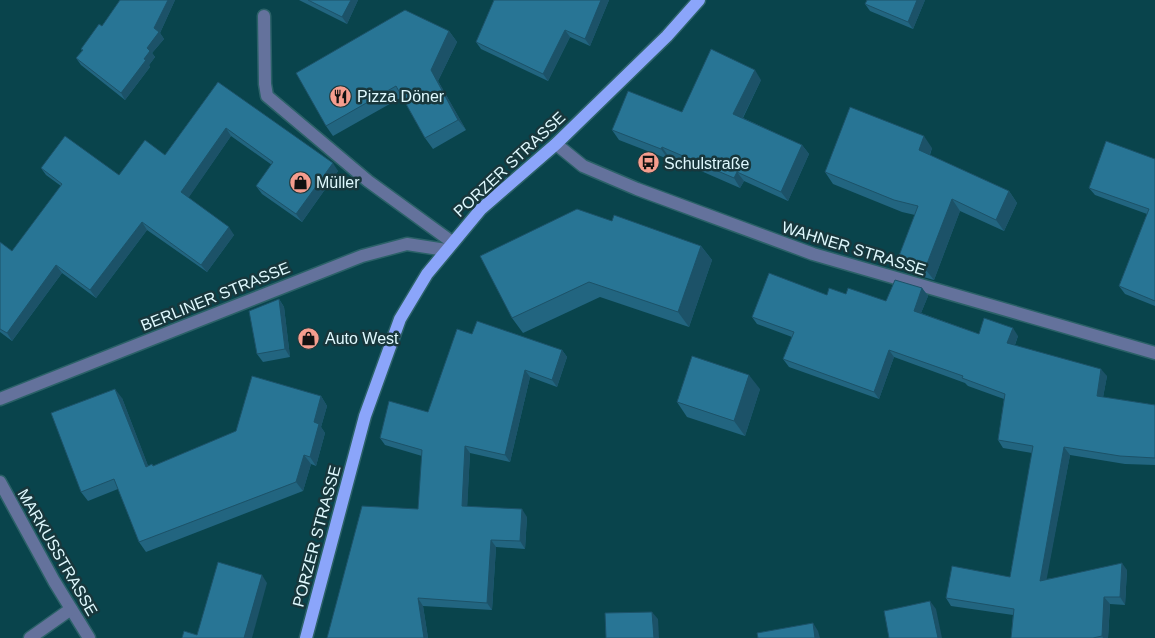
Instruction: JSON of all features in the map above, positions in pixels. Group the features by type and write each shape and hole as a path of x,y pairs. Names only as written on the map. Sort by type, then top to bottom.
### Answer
{"main road":[{"name":"PORZER STRASSE","path":"306,638 365,416 400,319 427,274 481,208 556,144 667,36 699,0"}],"street":[{"path":"264,16 265,84 267,96 449,246"},
{"name":"WAHNER STRASSE","path":"556,144 583,166 636,189 813,254 1155,353"},
{"name":"BERLINER STRASSE","path":"0,399 362,256 407,244 449,246"},
{"name":"MARKUSSTRASSE","path":"0,482 89,638"},
{"path":"30,638 71,609"}],"building":[{"path":"120,0 168,0 154,28 159,32 147,48 150,51 144,59 146,60 121,93 76,58 99,24 102,26"},
{"path":"308,0 351,0 342,17"},
{"path":"494,0 601,0 585,39 565,30 543,74 476,42"},
{"path":"867,0 917,0 908,22 865,4"},
{"path":"405,10 449,31 431,70 458,120 425,138 396,86 326,126 296,73"},
{"path":"711,49 755,70 733,114 802,145 781,192 737,172 734,178 662,147 661,149 612,130 628,91 682,112"},
{"path":"218,82 333,163 296,214 256,186 273,162 226,128 181,192 229,227 201,265 142,222 90,290 56,265 7,333 0,329 0,242 12,251 62,184 41,168 65,136 119,175 145,140 165,155"},
{"path":"850,107 924,136 919,150 1009,191 996,220 952,199 925,269 897,261 918,206 894,200 825,172"},
{"path":"1106,141 1155,159 1155,301 1119,286 1149,209 1089,188"},
{"path":"577,209 612,221 614,215 701,246 678,312 589,282 512,318 480,256"},
{"path":"769,273 827,295 829,288 846,294 848,288 886,301 895,280 922,288 914,311 979,334 984,318 1013,328 1007,343 1101,369 1097,396 1155,405 1155,458 1120,456 1064,447 1040,581 1122,563 1120,597 1104,597 1102,636 1093,638 1011,638 1014,609 946,598 952,566 1010,577 1033,446 998,440 1005,394 962,378 963,376 889,350 874,392 783,359 794,332 752,317"},
{"path":"279,299 285,349 257,354 249,311"},
{"path":"477,321 562,350 552,380 525,370 505,455 465,446 462,506 522,509 520,541 491,540 487,603 418,598 424,638 327,638 362,506 418,509 422,450 380,438 389,401 428,412 457,329 472,334"},
{"path":"692,356 749,375 734,421 677,402"},
{"path":"252,376 321,396 314,422 319,424 310,457 304,455 296,482 139,542 114,479 81,492 51,413 115,389 146,467 152,464 153,466 236,431"},
{"path":"218,562 262,575 244,638 182,638 184,631 197,635"},
{"path":"930,601 938,638 889,638 884,611"},
{"path":"652,612 654,638 606,638 605,613"},
{"path":"813,623 815,638 758,638 757,633"}],"place":[{"name":"Pizza Döner","path":"341,96"},
{"name":"Schulstraße","path":"648,163"},
{"name":"Müller","path":"300,182"},
{"name":"Auto West","path":"309,338"}]}
